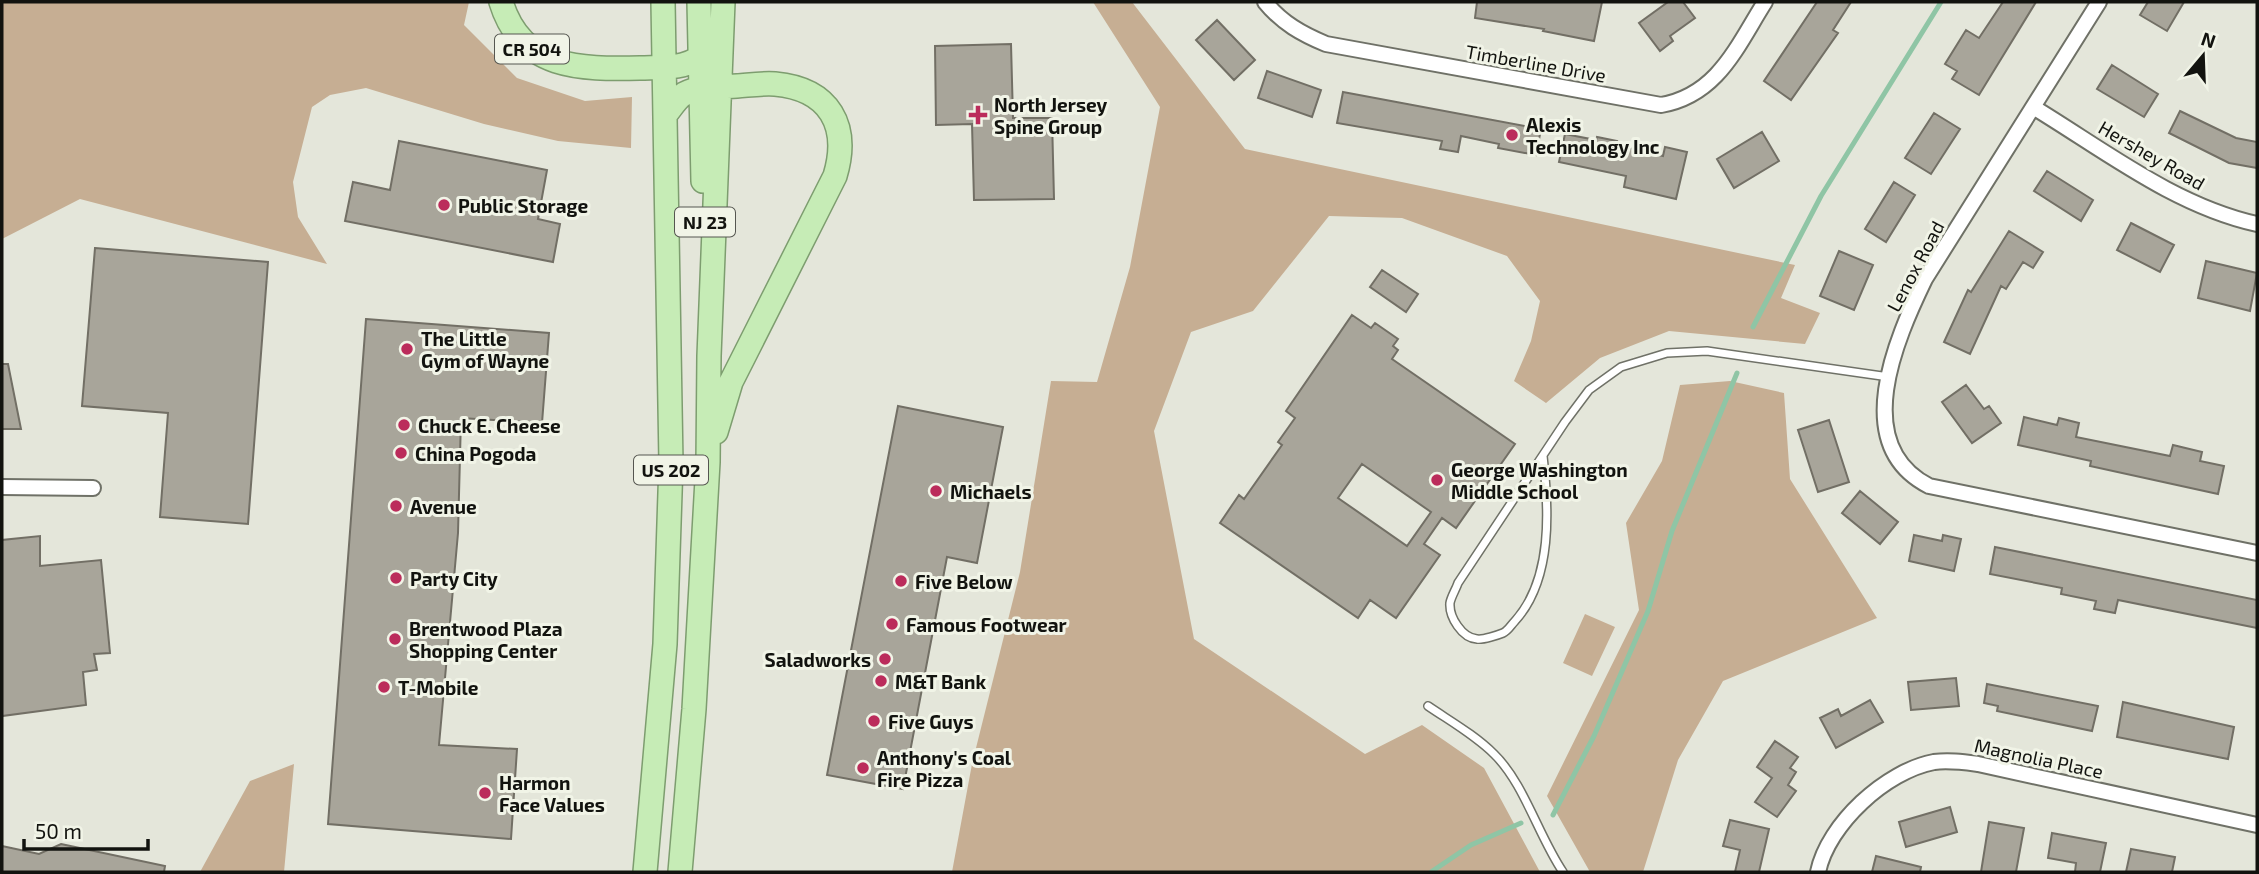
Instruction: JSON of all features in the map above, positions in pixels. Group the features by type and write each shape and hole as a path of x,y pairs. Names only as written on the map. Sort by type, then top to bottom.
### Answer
{"highway":[{"name":"CR 504","path":"501,2 515,32 532,49 559,63 595,69 664,67 700,60"},
{"name":"US 202","path":"645,872 662,691 670,523 671,403 663,2"},
{"name":"NJ 23","path":"699,2 700,60 711,88 709,356"},
{"path":"711,88 722,34 723,2"},
{"path":"700,60 722,34"},
{"path":"666,114 682,95 711,88 776,84 810,94 832,113 842,147 835,176 731,382 708,462"},
{"name":"US 202","path":"680,872 695,697 708,462 709,356"}],"street":[{"name":"Timberline Drive","path":"1265,2 1285,22 1326,44 1661,105 1693,96 1709,85 1722,70 1765,2"},
{"name":"Lenox Road","path":"2099,2 1925,279 1902,332 1889,377 1884,406 1885,427 1890,446 1906,471 1930,486 2257,553"},
{"name":"Hershey Road","path":"2033,107 2180,196 2257,224"},
{"path":"2,487 93,488"},
{"name":"Magnolia Place","path":"1818,872 1836,833 1871,793 1902,774 1935,762 1978,764 2257,825"}],"lane":[{"path":"1543,456 1547,492 1544,548 1536,586 1522,613 1505,632 1477,639 1464,633 1454,621 1450,603 1458,583 1543,456 1589,390 1620,367 1667,353 1707,351 1889,377"},
{"path":"1428,706 1496,755 1510,774 1563,872"}],"shaded area":[{"path":"2,2 469,2 464,25 517,78 585,101 632,97 631,148 558,141 484,124 366,88 330,95 312,107 293,182 298,217 327,264 80,199 2,239"},
{"path":"1093,2 1132,2 1245,149 1795,265 1781,298 1820,313 1805,344 1669,331 1600,358 1546,403 1514,381 1531,341 1540,301 1507,256 1402,218 1329,216 1253,311 1191,332 1154,431 1194,639 1365,754 1422,725 1484,768 1540,872 952,872 972,764 1020,572 1051,381 1097,382 1130,267 1160,107"},
{"path":"1730,381 1784,393 1790,479 1877,618 1723,681 1678,760 1643,872 1590,872 1547,796 1639,610 1626,523 1662,461 1680,385"},
{"path":"1585,614 1615,627 1592,676 1563,663"},
{"path":"294,764 284,872 200,872 250,781"}],"building":[{"path":"1477,2 1602,2 1594,41 1543,31 1544,29 1475,18"},
{"path":"1668,2 1683,2 1695,18 1670,36 1673,41 1660,51 1639,23"},
{"path":"1817,2 1851,2 1833,30 1838,33 1791,100 1764,81"},
{"path":"2003,2 2036,2 1979,95 1952,79 1957,71 1945,64 1966,30 1979,38"},
{"path":"2148,2 2184,2 2167,31 2140,15"},
{"path":"1217,20 1255,60 1234,80 1196,40"},
{"path":"1011,44 1013,118 1052,118 1054,199 974,200 972,124 936,125 935,46"},
{"path":"2112,65 2158,94 2144,117 2097,89"},
{"path":"1267,71 1321,90 1312,117 1258,98"},
{"path":"1343,92 1541,129 1536,155 1498,148 1499,144 1461,136 1458,152 1440,149 1442,141 1337,123"},
{"path":"2180,111 2236,138 2257,142 2257,168 2229,163 2169,133"},
{"path":"1934,113 1960,129 1931,174 1905,158"},
{"path":"1762,132 1779,161 1734,188 1717,159"},
{"path":"1565,134 1617,141 1616,145 1663,156 1665,147 1687,152 1676,199 1624,187 1626,176 1559,162"},
{"name":"Public Storage","path":"399,141 547,170 538,219 560,224 553,262 345,221 353,182 390,190"},
{"path":"2047,171 2093,200 2081,221 2034,191"},
{"path":"1894,182 1915,195 1886,242 1865,229"},
{"path":"2131,223 2174,245 2160,272 2117,250"},
{"path":"2009,231 2043,252 2033,268 2023,262 2006,289 2001,286 1970,354 1944,342 1968,290 1971,292"},
{"path":"95,248 268,262 248,524 160,517 168,413 82,406"},
{"path":"1839,251 1873,265 1854,310 1820,296"},
{"path":"2206,261 2257,273 2250,311 2198,298"},
{"path":"1382,270 1418,294 1406,312 1370,287"},
{"name":"George Washington Middle School","path":"1352,315 1371,328 1375,323 1398,339 1393,346 1398,350 1392,359 1515,444 1456,528 1442,518 1424,544 1440,555 1396,618 1370,600 1358,618 1220,523 1239,495 1244,499 1282,445 1278,442 1295,418 1286,411","holes":["1362,464 1431,512 1407,546 1338,498"]},
{"name":"Brentwood Plaza Shopping Center","path":"366,319 549,333 542,423 461,418 458,533 439,745 517,749 511,839 328,824"},
{"path":"2,364 8,364 21,429 2,429"},
{"path":"1966,385 1984,409 1989,406 2001,423 1972,443 1942,402"},
{"path":"898,406 1003,427 977,563 947,557 903,789 827,775"},
{"path":"2024,417 2057,425 2059,418 2079,423 2076,437 2170,456 2173,445 2202,452 2200,461 2224,466 2218,494 2090,466 2091,461 2018,445"},
{"path":"1829,420 1849,482 1818,492 1798,430"},
{"path":"1860,491 1898,522 1880,544 1842,513"},
{"path":"1914,535 1942,541 1943,535 1961,539 1954,571 1909,561"},
{"path":"40,536 40,566 101,560 110,653 94,654 97,670 83,672 86,705 2,716 2,540"},
{"path":"1995,547 2257,600 2257,628 2118,600 2115,613 2094,609 2096,601 2061,594 2062,588 1990,574"},
{"path":"1956,678 1959,706 1911,710 1908,682"},
{"path":"1987,684 2098,706 2092,731 1997,711 1998,706 1984,703"},
{"path":"1870,700 1883,722 1836,748 1820,718 1838,709 1841,716"},
{"path":"2123,702 2234,727 2228,759 2117,737"},
{"path":"1775,741 1798,757 1790,768 1796,772 1788,785 1796,791 1777,817 1755,802 1772,778 1757,767"},
{"path":"1950,807 1957,832 1906,847 1899,822"},
{"path":"1730,820 1769,829 1759,872 1735,872 1740,850 1723,846"},
{"path":"1989,822 2024,828 2016,872 1981,872"},
{"path":"2052,833 2106,843 2100,872 2075,872 2076,863 2048,858"},
{"path":"61,844 165,866 164,872 2,872 2,846 39,854"},
{"path":"2131,849 2175,857 2172,872 2126,872"},
{"path":"1876,856 1921,867 1920,872 1872,872"}],"waterway":[{"path":"1753,327 1821,196 1941,2"},
{"path":"1553,815 1594,736 1648,611 1672,531 1737,373"},
{"path":"1431,872 1471,845 1521,823"}],"place":[{"name":"North Jersey Spine Group","path":"978,115"},
{"name":"Alexis Technology Inc","path":"1512,135"},
{"name":"Public Storage","path":"444,205"},
{"name":"The Little Gym of Wayne","path":"407,349"},
{"name":"Chuck E. Cheese","path":"404,425"},
{"name":"China Pogoda","path":"401,453"},
{"name":"George Washington Middle School","path":"1437,480"},
{"name":"Michaels","path":"936,491"},
{"name":"Avenue","path":"396,506"},
{"name":"Party City","path":"396,578"},
{"name":"Five Below","path":"901,581"},
{"name":"Famous Footwear","path":"892,624"},
{"name":"Brentwood Plaza Shopping Center","path":"395,639"},
{"name":"Saladworks","path":"885,659"},
{"name":"M&T Bank","path":"881,681"},
{"name":"T-Mobile","path":"384,687"},
{"name":"Five Guys","path":"874,721"},
{"name":"Anthony's Coal Fire Pizza","path":"863,768"},
{"name":"Harmon Face Values","path":"485,793"}]}
